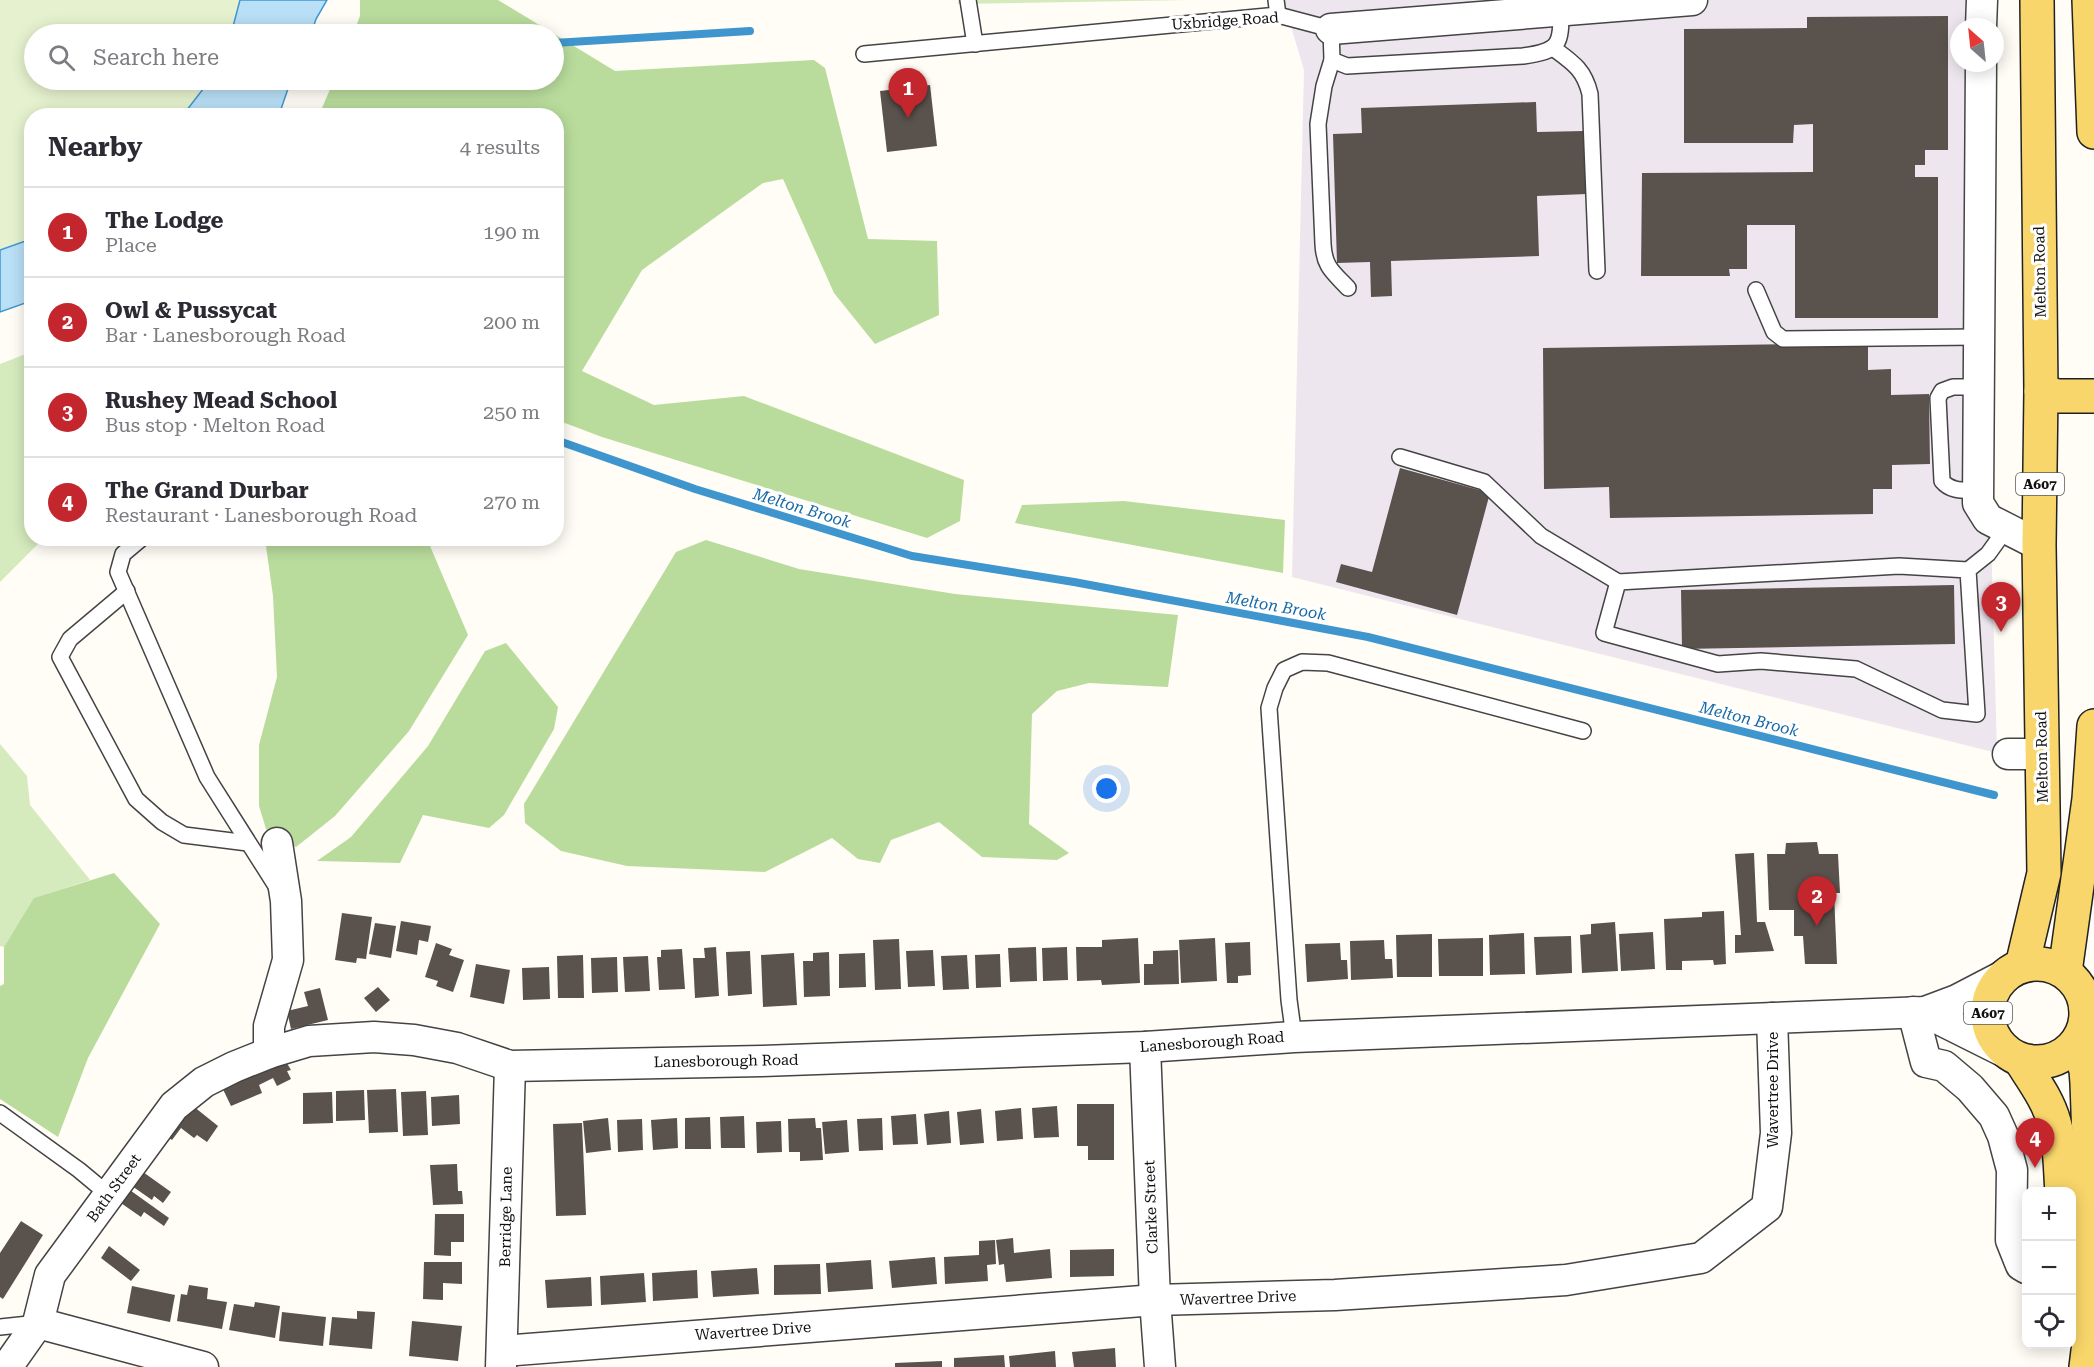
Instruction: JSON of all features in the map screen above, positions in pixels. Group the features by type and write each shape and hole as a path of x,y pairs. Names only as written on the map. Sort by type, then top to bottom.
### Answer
{"main road":[{"name":"Melton Road","path":"2014,970 2044,873 2039,545 2041,391 2037,0"},
{"path":"2089,0 2094,132"},
{"path":"2041,391 2057,396 2094,396"},
{"path":"2065,972 2092,811 2094,726"},
{"path":"2014,970 2037,964 2065,972 2076,983 2084,997 2086,1012 2084,1028 2077,1042 2066,1053 2050,1061 2037,1063 2015,1057"},
{"name":"A607","path":"2014,970 1995,986 1988,1002 1988,1019 1991,1032 1998,1045 2015,1057 2048,1106 2054,1120 2059,1144 2062,1187"},
{"path":"2077,1042 2086,1070 2093,1234 2092,1319 2086,1367"},
{"path":"2076,1338 2080,1367"}],"street":[{"name":"Uxbridge Road","path":"1331,29 1468,8 1561,9 1692,0"},
{"path":"1981,18 1982,0"},
{"path":"1981,72 1978,503 1988,519 2039,545"},
{"path":"2008,754 2042,754"},
{"path":"269,1053 269,1026 288,960 286,901 277,843"},
{"name":"Lanesborough Road","path":"510,1066 762,1061 1145,1047 1294,1037 1919,1012 1957,1000 2014,970"},
{"path":"1919,1012 1926,1062 1944,1066 1971,1088 1995,1116 2012,1170 2011,1240 2022,1266"},
{"name":"Lanesborough Road","path":"1919,1012 2015,1057"},
{"name":"Wavertree Drive","path":"502,1359 1155,1300 1335,1295 1566,1280 1701,1258 1767,1207 1776,1133 1772,1018"},
{"name":"Bath Street","path":"7,1367 38,1323 50,1275 174,1106 204,1082 269,1053 309,1041 374,1038 414,1040 457,1048 510,1066"},
{"name":"Clarke Street","path":"1145,1047 1155,1300 1160,1367"},
{"name":"Berridge Lane","path":"502,1359 510,1066"},
{"path":"38,1323 203,1367"}],"lane":[{"path":"968,0 975,44"},
{"name":"Uxbridge Road","path":"864,54 975,44 1277,8 1331,29"},
{"path":"1332,60 1347,66 1543,53 1553,48 1561,37 1561,9"},
{"path":"1331,29 1332,60 1324,86 1318,124 1323,252 1328,267 1348,288"},
{"path":"1553,48 1581,70 1590,94 1596,272"},
{"path":"1756,290 1774,332 1783,339 1978,337"},
{"path":"1978,491 1955,490 1946,486 1942,481 1938,399 1942,391 1953,387 1979,387"},
{"path":"1400,457 1484,482 1541,536 1618,582 1899,566 1968,570 1988,554 2006,529"},
{"path":"132,546 123,554 118,572 207,777 286,901"},
{"path":"1618,582 1604,633 1718,664 1761,662 1856,669 1942,710 1977,714 1968,570"},
{"path":"127,591 70,639 60,657 136,799 162,822 184,835 248,843"},
{"path":"1294,1037 1289,1000 1269,708 1284,670 1302,662 1328,663 1583,731"},
{"path":"0,1113 79,1170 108,1195"},
{"path":"0,1327 38,1323"}],"shaded area":[{"path":"1283,0 1966,0 1966,18 1950,18 1950,72 1966,72 1991,534 1997,753 1292,577 1304,70"}],"green space":[{"path":"0,0 240,0 234,24 24,24 24,90 202,90 188,108 24,108 24,241 0,250"},
{"path":"360,0 498,0 538,24 357,24 360,16"},
{"path":"958,0 1190,0 958,4"},
{"path":"564,40 615,71 814,60 825,68 868,239 937,241 939,315 875,344 834,293 783,179 763,183 642,270 582,371 654,405 744,396 964,480 960,521 927,538 602,437 564,423 564,108 322,108 330,90 564,90"},
{"path":"24,355 24,546 36,546 0,582 0,364"},
{"path":"1124,501 1285,520 1283,573 1015,523 1022,505"},
{"path":"706,540 799,569 955,594 1178,615 1168,687 1089,683 1057,691 1032,714 1029,824 1069,853 1057,860 982,857 939,822 891,840 880,863 858,859 832,838 765,872 627,866 561,851 525,823 524,804 676,552"},
{"path":"266,546 430,546 468,635 409,731 335,816 296,847 267,832 259,806 259,745 277,677 273,596"},
{"path":"506,643 558,707 554,729 504,815 489,828 423,815 400,863 317,861 351,837 428,746 485,651"},
{"path":"0,744 27,776 30,805 90,880 35,898 4,947 0,946"},
{"path":"114,873 160,924 88,1058 58,1137 0,1099 0,986 4,984 4,947 34,898"}],"water":[{"path":"240,0 327,0 314,24 234,24"},
{"path":"202,90 288,90 281,108 188,108"},
{"path":"24,241 24,303 0,312 0,250"}],"building":[{"path":"1948,16 1948,150 1925,150 1925,165 1915,165 1915,177 1938,177 1938,318 1795,318 1795,225 1747,225 1747,269 1729,269 1730,276 1641,276 1642,173 1813,172 1813,124 1794,125 1793,143 1684,143 1684,29 1807,28 1807,17"},
{"path":"930,85 937,146 887,152 880,91"},
{"path":"1536,102 1537,132 1584,131 1587,194 1537,196 1539,256 1391,261 1392,296 1371,297 1370,262 1337,263 1333,134 1362,133 1361,108"},
{"path":"1868,343 1868,370 1891,369 1891,395 1929,394 1930,464 1892,465 1892,489 1873,489 1873,514 1610,518 1609,487 1544,489 1543,348"},
{"path":"1400,468 1490,493 1457,615 1336,582 1341,564 1372,572"},
{"path":"1954,585 1955,644 1682,649 1681,590"},
{"path":"1817,842 1819,854 1838,854 1840,893 1834,893 1837,964 1805,964 1803,936 1794,936 1794,910 1769,910 1767,854 1785,854 1786,843"},
{"path":"1754,853 1757,922 1765,922 1774,951 1735,953 1735,935 1741,935 1735,854"},
{"path":"1724,911 1726,964 1714,965 1713,960 1682,961 1682,970 1666,970 1664,919 1702,917 1702,912"},
{"path":"342,913 372,917 366,959 357,958 356,963 335,960"},
{"path":"401,921 431,926 428,942 419,940 417,955 396,951"},
{"path":"1615,922 1618,971 1582,973 1580,935 1591,934 1591,924"},
{"path":"375,923 396,926 391,958 369,954"},
{"path":"1653,932 1655,969 1621,971 1619,934"},
{"path":"1524,933 1525,974 1490,975 1489,935"},
{"path":"1432,934 1432,977 1397,977 1396,935"},
{"path":"1571,936 1572,973 1536,975 1534,937"},
{"path":"1138,938 1140,983 1102,985 1101,980 1077,981 1076,947 1102,947 1102,940"},
{"path":"1215,938 1217,981 1181,983 1179,940"},
{"path":"1483,938 1483,976 1439,976 1438,939"},
{"path":"899,939 901,989 875,990 873,940"},
{"path":"1384,940 1385,959 1392,959 1393,978 1351,980 1350,941"},
{"path":"1250,942 1251,975 1238,976 1238,983 1227,983 1225,943"},
{"path":"436,943 452,949 449,955 464,960 453,992 436,986 438,981 425,977"},
{"path":"1340,943 1341,960 1347,960 1348,979 1307,982 1305,944"},
{"path":"716,947 719,996 695,998 693,958 705,958 704,948"},
{"path":"1036,947 1037,981 1010,982 1008,948"},
{"path":"1067,947 1068,980 1043,981 1042,948"},
{"path":"682,949 685,989 659,990 657,957 661,957 661,950"},
{"path":"933,950 935,986 908,987 906,951"},
{"path":"1178,950 1179,984 1144,985 1144,964 1153,964 1153,951"},
{"path":"750,951 752,994 728,996 726,952"},
{"path":"829,952 830,996 804,997 803,961 813,961 813,953"},
{"path":"794,953 797,1005 763,1007 761,955"},
{"path":"865,953 866,987 839,988 839,954"},
{"path":"1000,954 1001,987 976,988 975,955"},
{"path":"583,955 584,998 558,998 557,956"},
{"path":"967,955 969,989 943,990 941,956"},
{"path":"648,956 650,991 625,992 623,957"},
{"path":"617,957 618,992 592,993 591,958"},
{"path":"476,964 510,970 504,1004 470,997"},
{"path":"549,967 550,999 523,1000 522,968"},
{"path":"378,987 390,1000 376,1012 364,998"},
{"path":"320,988 328,1020 291,1029 287,1011 308,1006 304,992"},
{"path":"282,1055 291,1070 287,1071 291,1079 277,1086 273,1078 259,1085 262,1093 231,1106 220,1083"},
{"path":"396,1089 398,1132 369,1133 367,1090"},
{"path":"364,1090 365,1120 336,1121 336,1091"},
{"path":"426,1091 428,1135 403,1136 401,1092"},
{"path":"332,1092 333,1123 303,1124 303,1093"},
{"path":"459,1095 460,1124 432,1126 431,1097"},
{"path":"188,1102 218,1126 207,1142 197,1135 194,1138 181,1128 172,1140 165,1135"},
{"path":"1077,1104 1114,1104 1114,1160 1088,1160 1088,1146 1077,1146"},
{"path":"1057,1106 1059,1137 1034,1138 1032,1108"},
{"path":"1021,1108 1023,1139 997,1141 995,1111"},
{"path":"981,1109 984,1143 960,1145 957,1112"},
{"path":"949,1111 951,1143 927,1145 924,1114"},
{"path":"916,1114 918,1144 893,1145 891,1116"},
{"path":"744,1116 745,1148 721,1148 720,1117"},
{"path":"710,1117 711,1149 685,1149 685,1118"},
{"path":"608,1118 611,1150 586,1153 583,1121"},
{"path":"677,1118 678,1148 653,1150 651,1120"},
{"path":"815,1118 816,1128 821,1128 823,1160 800,1161 800,1152 789,1152 788,1119"},
{"path":"882,1118 883,1150 859,1151 857,1119"},
{"path":"642,1119 643,1150 618,1152 617,1120"},
{"path":"847,1120 849,1152 825,1154 822,1122"},
{"path":"781,1121 782,1152 757,1153 756,1122"},
{"path":"582,1123 586,1215 556,1216 553,1124"},
{"path":"457,1164 458,1191 462,1191 463,1204 433,1205 430,1165"},
{"path":"143,1172 171,1192 163,1203 154,1196 152,1200 132,1186"},
{"path":"127,1188 169,1218 164,1226 144,1212 141,1217 118,1201"},
{"path":"435,1214 464,1214 464,1242 451,1242 451,1256 434,1255"},
{"path":"21,1221 43,1235 3,1299 0,1297 0,1253"},
{"path":"1013,1238 1014,1253 1050,1249 1052,1278 1006,1282 1004,1264 999,1265 996,1240"},
{"path":"995,1240 996,1264 987,1265 988,1281 945,1284 944,1257 979,1255 979,1241"},
{"path":"109,1246 140,1270 131,1281 101,1258"},
{"path":"1114,1249 1114,1276 1070,1277 1070,1250"},
{"path":"935,1257 937,1284 892,1288 889,1261"},
{"path":"871,1260 873,1289 828,1292 826,1263"},
{"path":"424,1262 462,1262 462,1284 443,1283 443,1300 423,1299"},
{"path":"820,1264 821,1294 774,1295 774,1265"},
{"path":"757,1268 759,1294 713,1297 711,1271"},
{"path":"697,1270 698,1298 653,1301 652,1273"},
{"path":"644,1273 646,1302 601,1305 600,1276"},
{"path":"591,1277 592,1306 547,1308 545,1280"},
{"path":"189,1285 208,1288 207,1299 227,1302 222,1329 177,1321 181,1294 187,1295"},
{"path":"132,1286 175,1295 170,1322 127,1313"},
{"path":"255,1302 280,1306 275,1338 229,1330 234,1304 254,1307"},
{"path":"357,1311 375,1312 372,1349 329,1345 332,1317 357,1319"},
{"path":"282,1312 326,1317 323,1346 279,1341"},
{"path":"412,1321 462,1326 458,1361 409,1356"},
{"path":"1115,1348 1116,1367 1074,1367 1072,1352"},
{"path":"1055,1351 1056,1367 1010,1367 1009,1356"},
{"path":"1004,1355 1005,1367 954,1367 954,1358"},
{"path":"942,1361 942,1367 895,1367 895,1363"}],"waterway":[{"path":"564,42 750,31"},
{"name":"Melton Brook","path":"564,443 695,489 912,556 1074,582 1368,637 1994,795"}],"place":[{"name":"The Lodge","path":"908,118"},
{"name":"Rushey Mead School","path":"2001,632"},
{"name":"Owl & Pussycat","path":"1817,926"},
{"name":"The Grand Durbar","path":"2035,1168"}]}
